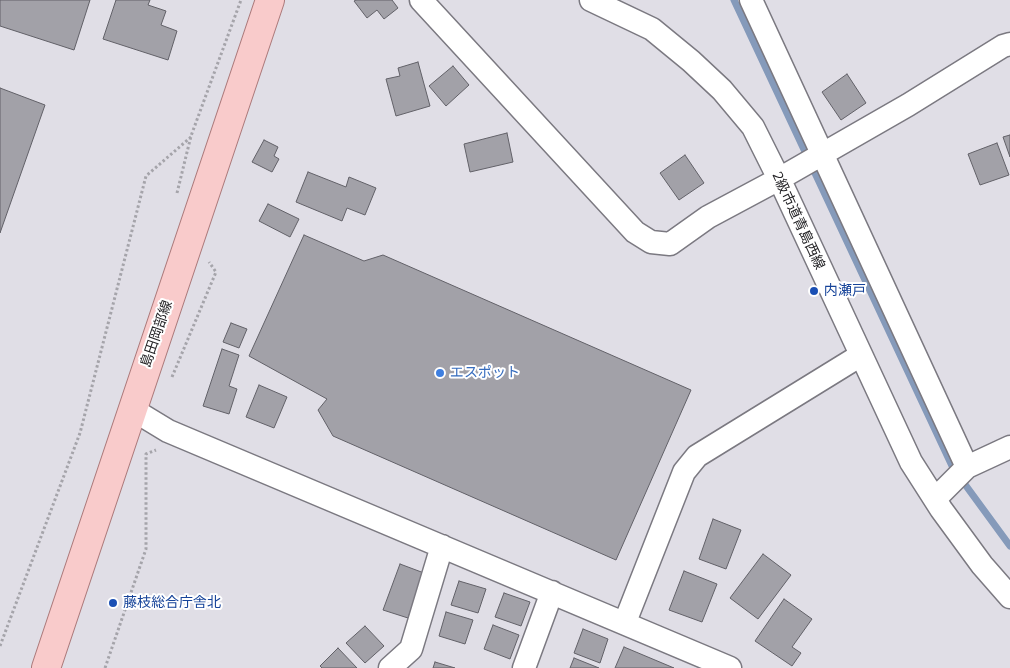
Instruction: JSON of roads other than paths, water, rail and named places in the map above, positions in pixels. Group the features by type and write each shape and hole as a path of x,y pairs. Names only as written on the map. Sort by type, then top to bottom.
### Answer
{"main road":[{"name":"島田岡部線","path":"46,668 270,0"}],"street":[{"path":"421,0 635,232 651,242 670,244 708,217 823,154 908,105 1003,46 1010,44"},
{"name":"2級市道青島西線","path":"591,0 652,29 722,90 753,127 911,462 982,565 1010,597"},
{"path":"751,0 967,467"},
{"path":"625,622 684,472 697,456 861,355"},
{"path":"131,412 140,414 168,431 625,622 726,667"},
{"path":"935,498 967,467 1010,447"},
{"path":"390,668 411,649 442,546"},
{"path":"524,668 552,592"}],"waterway":[{"path":"734,0 953,468 1010,546"}],"place":[{"name":"内瀬戸","path":"814,291"},
{"name":"エスポット","path":"440,373"},
{"name":"藤枝総合庁舎北","path":"113,603"}]}
